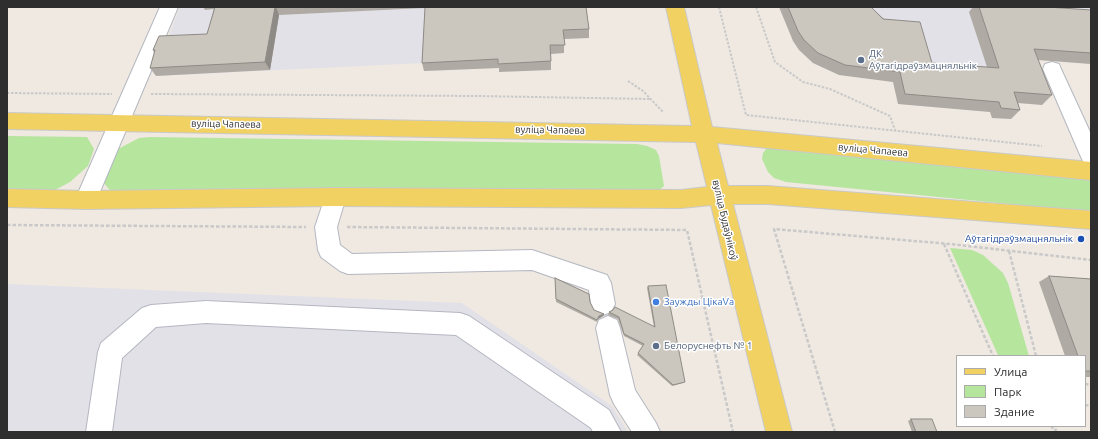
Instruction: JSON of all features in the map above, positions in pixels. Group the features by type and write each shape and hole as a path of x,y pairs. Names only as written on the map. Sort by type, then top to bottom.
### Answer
{"main road":[{"name":"вуліца Будаўнікоў","path":"675,7 727,228 779,432"},
{"name":"вуліца Чапаева","path":"7,121 591,130 704,134 1091,170"},
{"path":"7,198 86,200 335,197 681,199 720,195 768,195 1091,220"}],"lane":[{"path":"86,200 169,7"},
{"path":"1052,69 1091,157"},
{"path":"335,197 326,227 329,250 348,264 532,260 599,283 603,304"},
{"path":"99,432 110,352 151,316 206,312 460,324 600,419 608,432"},
{"path":"608,328 623,395 647,432"}],"path":[{"path":"719,7 746,115 1050,147"},
{"path":"756,7 775,62 803,82 830,89 890,116 895,130"},
{"path":"628,81 643,91 663,112"},
{"path":"7,93 469,96 650,99"},
{"path":"7,225 687,230 733,432"},
{"path":"835,432 774,229 944,244 1091,260"},
{"path":"944,244 993,355"},
{"path":"1009,251 1036,355"}],"shaded area":[{"path":"180,7 584,7 589,38 563,39 564,53 550,54 499,68 424,71 424,63 156,76 164,48"},
{"path":"779,7 1091,7 1091,64 1025,59 1042,105 1005,102 1011,119 992,118 990,112 898,104 893,82 839,75 813,63 799,50"},
{"path":"7,284 462,303 612,406 628,432 7,432"}],"green space":[{"path":"7,136 87,137 94,149 88,166 70,182 55,190 7,191"},
{"path":"139,138 637,144 656,150 659,156 664,186 658,191 114,193 102,181 118,149"},
{"path":"778,146 1091,178 1091,212 786,182 774,178 768,172 762,159 763,153 767,148"},
{"path":"950,248 972,250 983,255 1003,273 1008,283 1029,355 998,355"}],"building":[{"path":"215,7 275,7 265,62 150,68 155,50 153,50 159,36 207,34"},
{"path":"425,7 586,7 589,29 563,30 565,45 550,45 551,61 498,64 498,59 422,63"},
{"path":"788,7 871,7 883,19 920,22 932,63 999,68 979,7 1047,7 1091,10 1091,53 1034,49 1052,95 1014,92 1020,110 1001,108 999,102 905,94 900,72 845,65 818,53 804,40 798,31"},
{"path":"1049,276 1091,279 1091,371 1086,371 1086,355 1078,355"},
{"path":"555,278 589,294 590,302 594,310 604,314 599,316 597,320 556,299"},
{"path":"666,285 685,382 673,385 638,353 644,344 624,334 619,317 609,312 615,307 655,327 648,286"},
{"path":"911,419 932,419 937,432 916,432"}],"place":[{"name":"ДК Аўтагідраўзмацняльнік","path":"861,60"},
{"name":"Аўтагідраўзмацняльнік","path":"1081,239"},
{"name":"Заужды ЦікаVа","path":"656,302"},
{"name":"Белоруснефть № 1","path":"656,346"}]}
